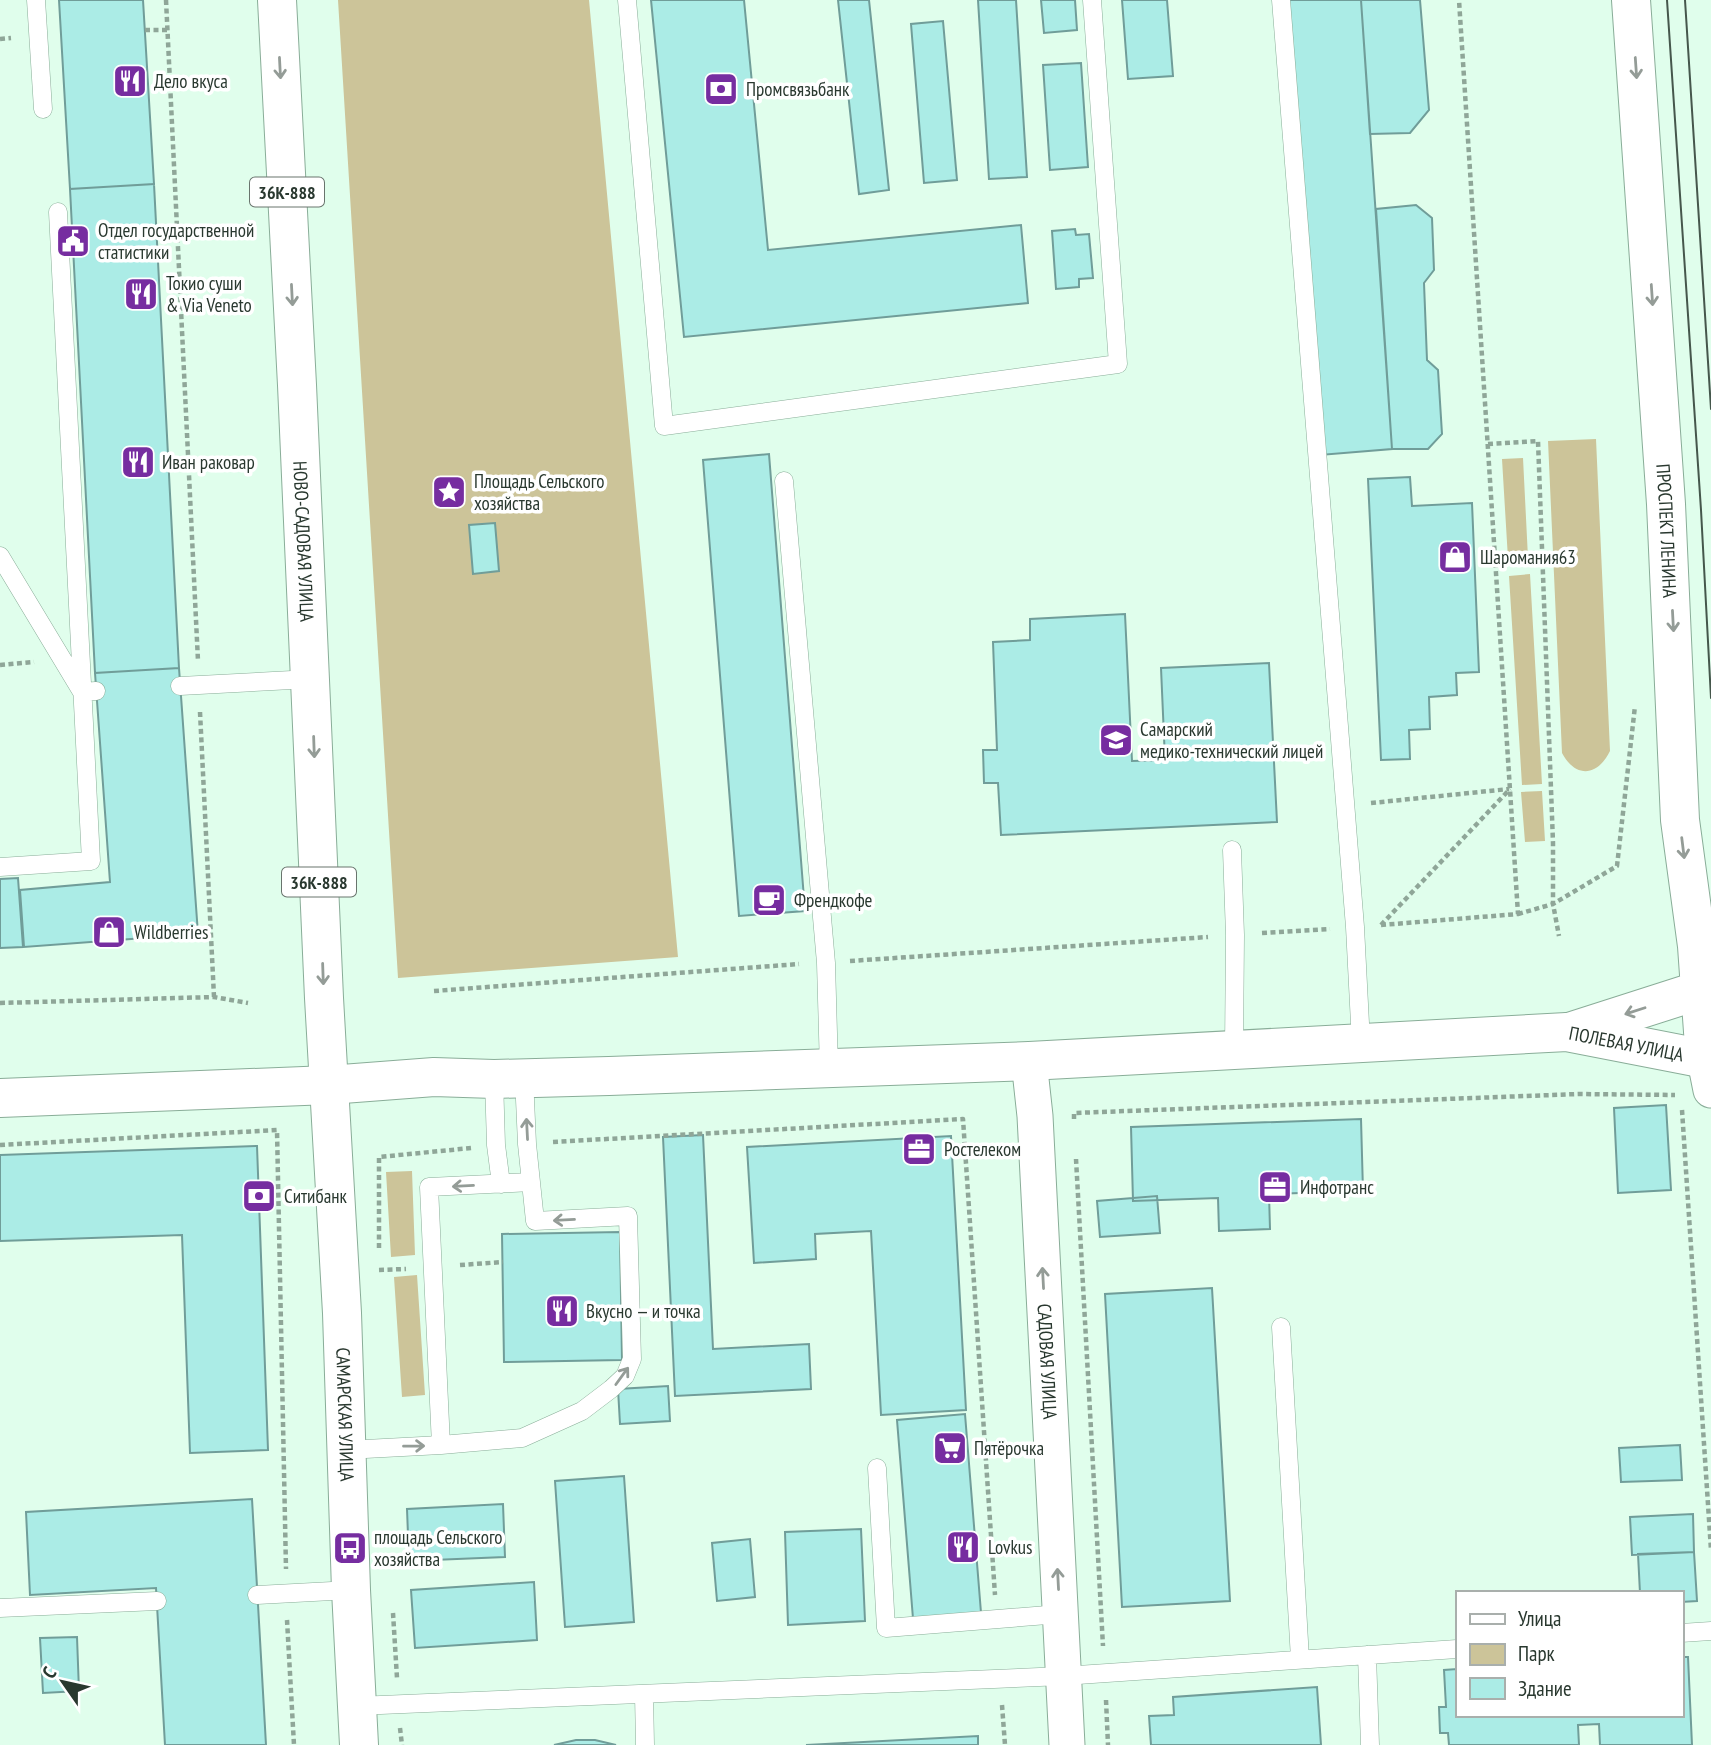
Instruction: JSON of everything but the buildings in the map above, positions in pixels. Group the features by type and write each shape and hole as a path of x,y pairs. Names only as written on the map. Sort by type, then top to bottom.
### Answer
{"main road":[{"name":"НОВО-САДОВАЯ УЛИЦА","path":"277,0 329,1085"},
{"name":"ПРОСПЕКТ ЛЕНИНА","path":"1631,0 1666,504 1680,820 1706,990 1698,1083"},
{"name":"ПОЛЕВАЯ УЛИЦА","path":"1567,1032 1706,990"},
{"name":"ПОЛЕВАЯ УЛИЦА","path":"1567,1032 1698,1083"},
{"path":"0,1098 329,1085 434,1077 509,1078 1029,1061 1567,1032"},
{"name":"САМАРСКАЯ УЛИЦА","path":"329,1085 342,1313 359,1745"}],"street":[{"name":"САДОВАЯ УЛИЦА","path":"1029,1061 1035,1116 1067,1745"}],"lane":[{"path":"36,0 43,109"},
{"path":"627,0 664,426 1118,364 1091,0"},
{"path":"1281,0 1355,928 1361,1043"},
{"path":"0,867 91,861 89,692 58,212"},
{"path":"784,481 826,963 829,1069"},
{"path":"0,556 89,692"},
{"path":"180,686 311,678"},
{"path":"1232,850 1235,935 1234,1050"},
{"path":"346,1450 522,1438 582,1411 625,1376 632,1359 628,1216 535,1221 527,1144 509,1078"},
{"path":"501,1184 496,1145 509,1078"},
{"path":"441,1445 429,1187 531,1182"},
{"path":"1281,1327 1300,1659"},
{"path":"877,1468 886,1628 1060,1615"},
{"path":"257,1595 351,1590"},
{"path":"0,1608 157,1601"},
{"path":"1683,1633 1711,1631"},
{"path":"357,1706 1063,1676 1456,1649"},
{"path":"1367,1655 1370,1745"},
{"path":"644,1694 645,1745"}],"path":[{"path":"166,0 214,997"},
{"path":"1458,0 1518,914"},
{"path":"145,30 167,30"},
{"path":"1488,444 1538,441 1553,904 1559,936"},
{"path":"434,991 1355,928 1518,914 1553,904 1617,866 1636,696"},
{"path":"1344,806 1510,789"},
{"path":"1381,925 1510,789"},
{"path":"0,1003 214,997 248,1003"},
{"path":"1074,1128 1074,1114 1579,1094 1698,1083 1711,1550"},
{"path":"527,1144 963,1119 997,1620"},
{"path":"0,1145 277,1130 286,1592 294,1745"},
{"path":"379,1157 496,1145"},
{"path":"1076,1155 1108,1745"},
{"path":"1001,1679 1005,1745"}],"green space":[{"name":"Площадь Сельского хозяйства","path":"338,0 589,0 678,957 398,978"},
{"path":"1596,439 1610,751 1599,766 1587,771 1574,767 1562,753 1548,441"},
{"path":"1523,458 1528,558 1508,559 1502,459"},
{"path":"1530,574 1542,784 1522,785 1509,576"},
{"path":"1542,791 1545,841 1525,842 1521,792"},
{"path":"412,1171 415,1255 391,1257 386,1172"},
{"path":"417,1275 425,1395 402,1397 394,1277"}],"tram line":[{"path":"1667,0 1711,698"},
{"path":"1685,0 1711,409"}],"place":[{"name":"Дело вкуса","path":"130,81"},
{"name":"Промсвязьбанк","path":"721,89"},
{"name":"Отдел государственной статистики","path":"73,241"},
{"name":"Токио суши & Via Veneto","path":"141,294"},
{"name":"Иван раковар","path":"138,462"},
{"name":"Площадь Сельского хозяйства","path":"449,492"},
{"name":"Шаромания63","path":"1455,557"},
{"name":"Самарский медико-технический лицей","path":"1116,740"},
{"name":"Френдкофе","path":"769,900"},
{"name":"Wildberries","path":"109,932"},
{"name":"Ростелеком","path":"919,1149"},
{"name":"Инфотранс","path":"1275,1187"},
{"name":"Ситибанк","path":"259,1196"},
{"name":"Вкусно — и точка","path":"562,1311"},
{"name":"Пятёрочка","path":"950,1448"},
{"name":"Lovkus","path":"963,1547"},
{"name":"площадь Сельского хозяйства","path":"350,1548"}]}
